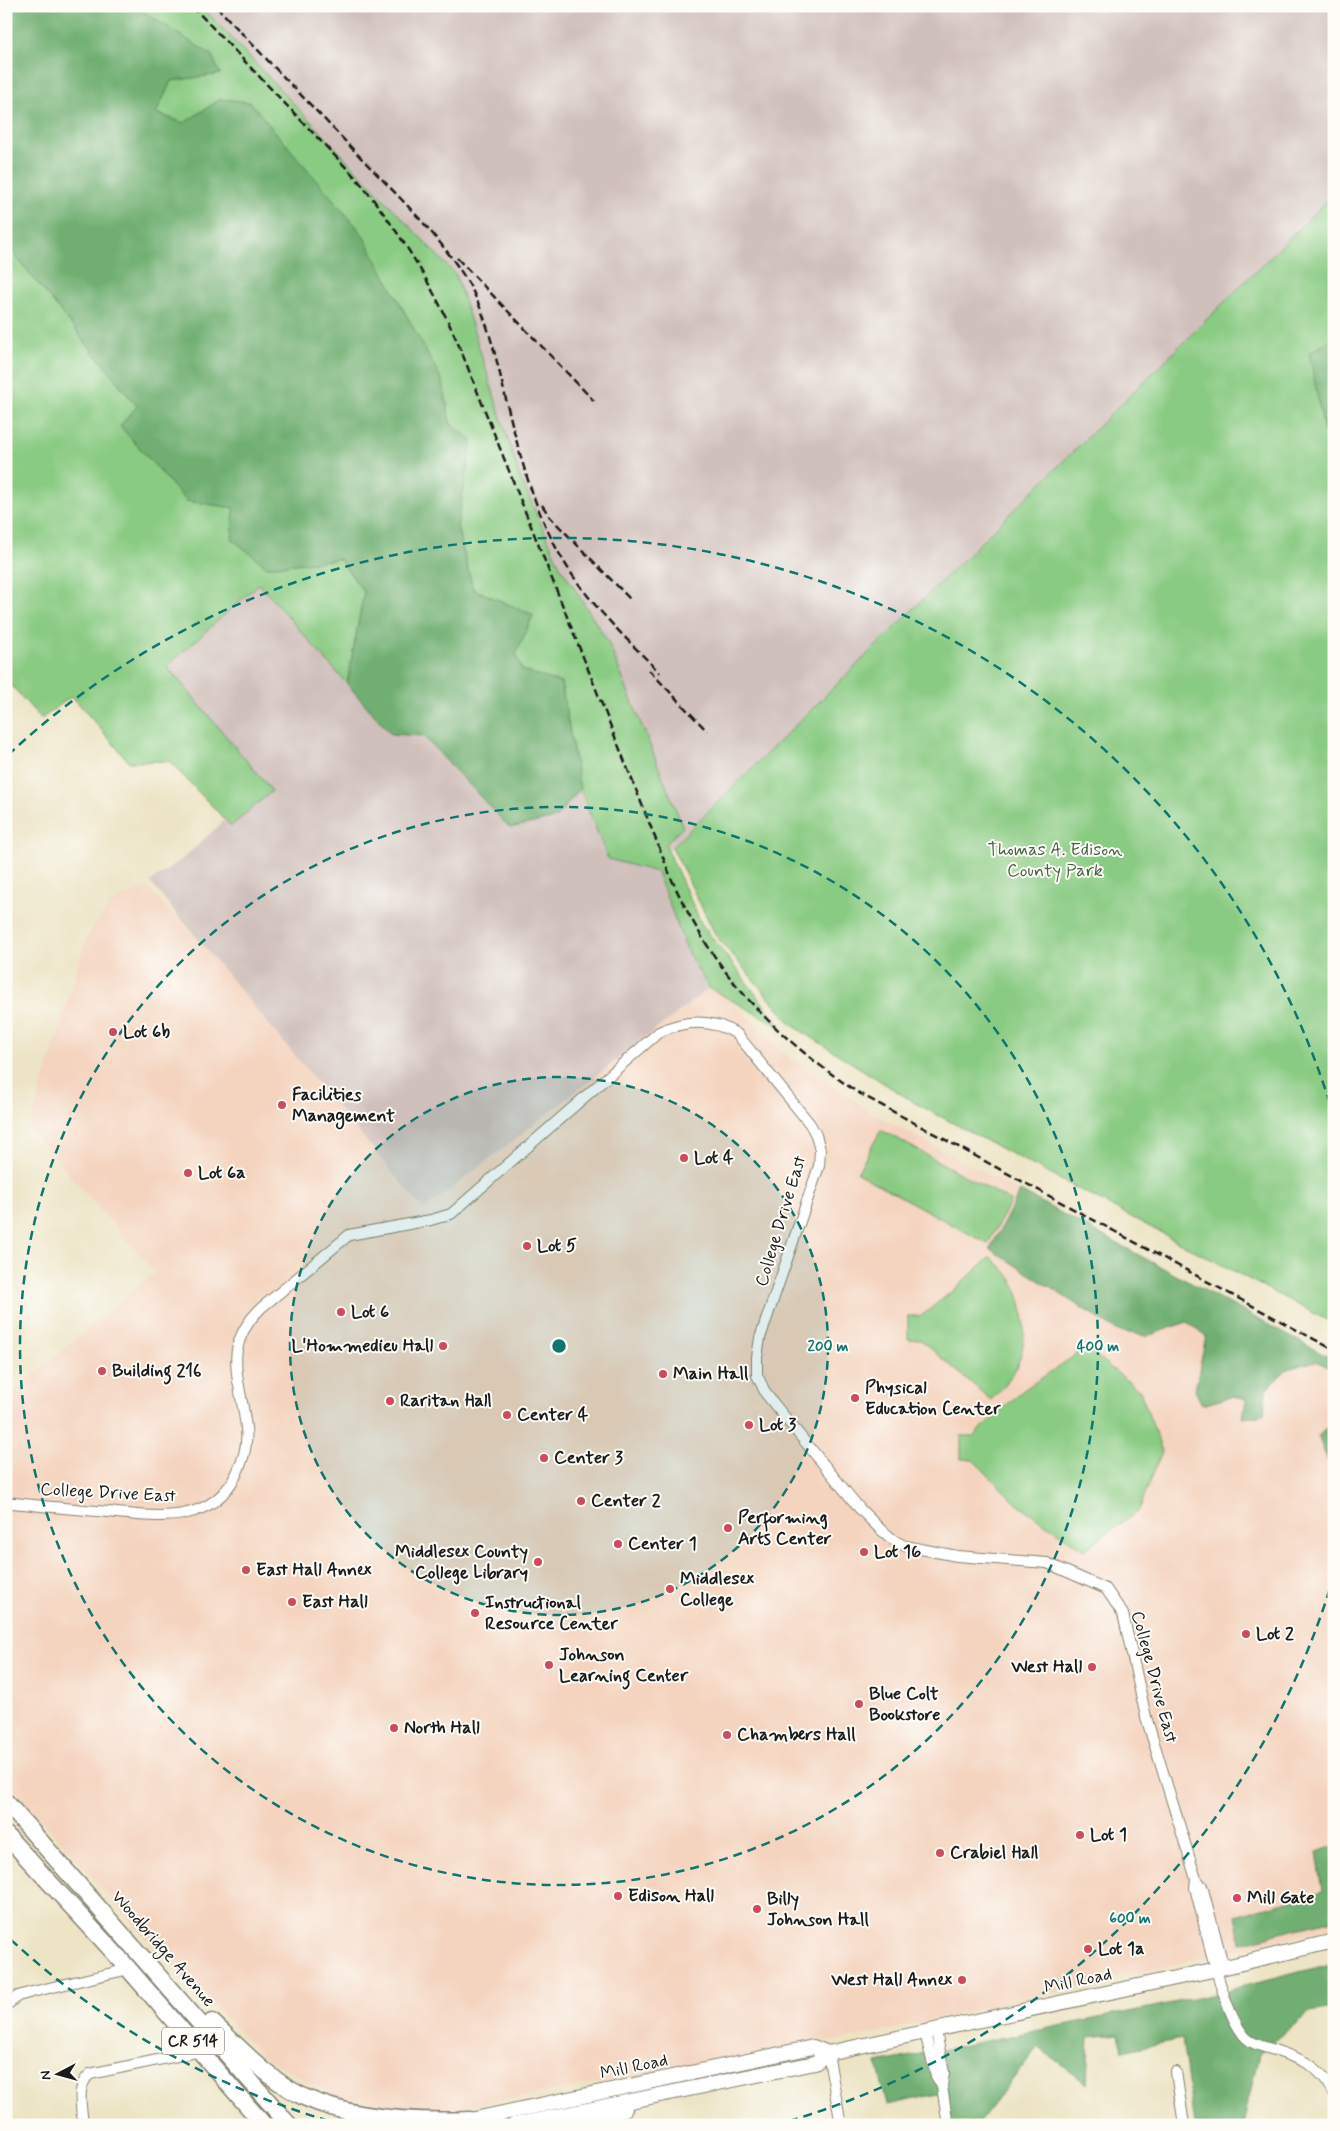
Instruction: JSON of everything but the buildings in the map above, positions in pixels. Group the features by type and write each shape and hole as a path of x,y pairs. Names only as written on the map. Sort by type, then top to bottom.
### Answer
{"main road":[{"name":"Woodbridge Avenue","path":"6,1802 289,2125"},
{"name":"CR 514","path":"6,1835 129,1969 264,2125"},
{"path":"148,1962 265,2072 304,2097 355,2113 438,2121 470,2120"}],"street":[{"name":"College Drive East","path":"6,1502 156,1516 195,1512 214,1503 231,1485 243,1460 246,1428 236,1365 236,1350 241,1332 261,1308 349,1235 431,1220 450,1214 659,1032 675,1024 692,1022 724,1026 736,1034 804,1115 816,1134 820,1150 819,1166 760,1338 757,1375 766,1394 860,1509 895,1541 905,1546 957,1556 1047,1563 1106,1589 1123,1614 1146,1717 1196,1879 1195,1888 1220,1968 1227,2005 1243,2035 1249,2041 1296,2058 1317,2068 1334,2093"},
{"name":"Mill Road","path":"514,2125 815,2063 828,2053 931,2032 1334,1941"},
{"path":"6,2006 18,1996 129,1969"},
{"path":"931,2032 936,2076 942,2086 948,2125"},
{"name":"Mill Road","path":"446,2125 813,2047 828,2053"},
{"path":"83,2125 80,2088 82,2081 90,2074 201,2051"},
{"path":"828,2053 841,2125"},
{"path":"1176,2072 1184,2125"},
{"path":"578,2125 688,2088"}],"shaded area":[{"path":"174,6 1334,6 1334,194 652,866"},
{"path":"259,584 391,734 423,736 510,828 556,818 580,789 608,858 657,872 688,953 709,988 424,1210 150,882 181,860 225,820 231,826 167,666"},
{"name":"Middlesex College","path":"148,888 422,1177 698,967 784,1053 871,1112 1334,1361 1334,1928 863,2036 444,2110 388,2106 333,2095 265,2058 152,1945 6,1780 6,1398 155,1272 29,1129 87,936 112,902"}],"green space":[{"path":"6,6 134,6 212,55 220,74 171,81 156,113 184,123 221,99 250,102 361,232 443,382 450,423 472,441 457,527 473,589 533,615 516,654 522,670 561,683 580,789 556,818 510,828 423,736 391,734 347,684 364,592 340,559 267,567 232,539 234,508 186,501 120,426 137,406 6,244 6,109 9,54 6,54"},
{"path":"134,6 201,6 456,275 520,477 559,564 608,642 683,827 665,844 701,923 781,1027 709,988 688,953 657,872 608,859 580,789 561,683 522,671 516,654 533,615 473,589 457,527 472,441 450,423 443,382 221,99 184,123 156,113 171,81 220,74"},
{"name":"Thomas A. Edison County Park","path":"1334,194 1334,1324 915,1103 792,1025 716,936 672,847"},
{"path":"6,244 137,406 235,508 267,567 339,559 364,592 347,684 259,584 167,666 272,791 231,826 169,761 129,762 72,696 41,719 6,679"},
{"path":"1334,338 1334,433 1324,431 1309,353"},
{"path":"881,1130 1011,1201 988,1244 857,1173"},
{"path":"1020,1191 1334,1360 1334,1370 1316,1361 1287,1369 1266,1390 1264,1415 1243,1418 1246,1399 1234,1396 1202,1405 1195,1390 1206,1336 1187,1322 1147,1336 1118,1331 990,1249"},
{"path":"990,1257 1005,1271 1018,1293 1024,1329 1021,1352 1016,1368 991,1400 921,1340 908,1339 908,1316 921,1316 955,1289"},
{"path":"1086,1348 1140,1391 1162,1451 1139,1510 1084,1550 1017,1504 973,1460 961,1459 961,1436 973,1436 1022,1391"},
{"path":"1334,1421 1334,1476 1318,1436"},
{"path":"1334,1846 1334,1920 1240,1943 1235,1916 1323,1891 1317,1852"},
{"path":"1334,1963 1334,2008 1310,2012 1259,2054 1243,2125 1194,2125 1182,2039 1122,2051 1119,2034 1089,2037 1087,2084 1038,2047 977,2125 952,2125 943,2093 887,2105 877,2063 1202,1997"}],"railway":[{"path":"192,6 356,178 401,238 427,280 460,348 672,880 707,945 727,974 749,1000 798,1048 857,1092 1334,1350"},
{"path":"216,6 407,205 459,269 470,286 485,321 524,468 549,534 566,565 587,594 610,622 660,673"},
{"path":"457,258 594,401"},
{"path":"542,505 550,517 632,601"},
{"path":"649,670 707,731"}],"place":[{"name":"Lot 6b","path":"113,1032"},
{"name":"Facilities Management","path":"282,1105"},
{"name":"Lot 4","path":"684,1158"},
{"name":"Lot 6a","path":"188,1173"},
{"name":"Lot 5","path":"527,1246"},
{"name":"Lot 6","path":"341,1312"},
{"name":"L'Hommedieu Hall","path":"443,1346"},
{"name":"Building 216","path":"102,1371"},
{"name":"Main Hall","path":"663,1374"},
{"name":"Physical Education Center","path":"855,1398"},
{"name":"Raritan Hall","path":"390,1401"},
{"name":"Center 4","path":"507,1415"},
{"name":"Lot 3","path":"749,1425"},
{"name":"Center 3","path":"544,1458"},
{"name":"Center 2","path":"581,1501"},
{"name":"Performing Arts Center","path":"728,1528"},
{"name":"Center 1","path":"618,1544"},
{"name":"Lot 16","path":"864,1552"},
{"name":"Middlesex County College Library","path":"538,1562"},
{"name":"East Hall Annex","path":"246,1570"},
{"name":"Middlesex College","path":"670,1589"},
{"name":"East Hall","path":"292,1602"},
{"name":"Instructional Resource Center","path":"475,1613"},
{"name":"Lot 2","path":"1246,1634"},
{"name":"Johnson Learning Center","path":"549,1665"},
{"name":"West Hall","path":"1092,1667"},
{"name":"Blue Colt Bookstore","path":"859,1704"},
{"name":"North Hall","path":"394,1728"},
{"name":"Chambers Hall","path":"727,1735"},
{"name":"Lot 1","path":"1080,1835"},
{"name":"Crabiel Hall","path":"940,1853"},
{"name":"Edison Hall","path":"618,1896"},
{"name":"Mill Gate","path":"1237,1898"},
{"name":"Billy Johnson Hall","path":"757,1909"},
{"name":"Lot 1a","path":"1088,1949"},
{"name":"West Hall Annex","path":"962,1980"}]}
